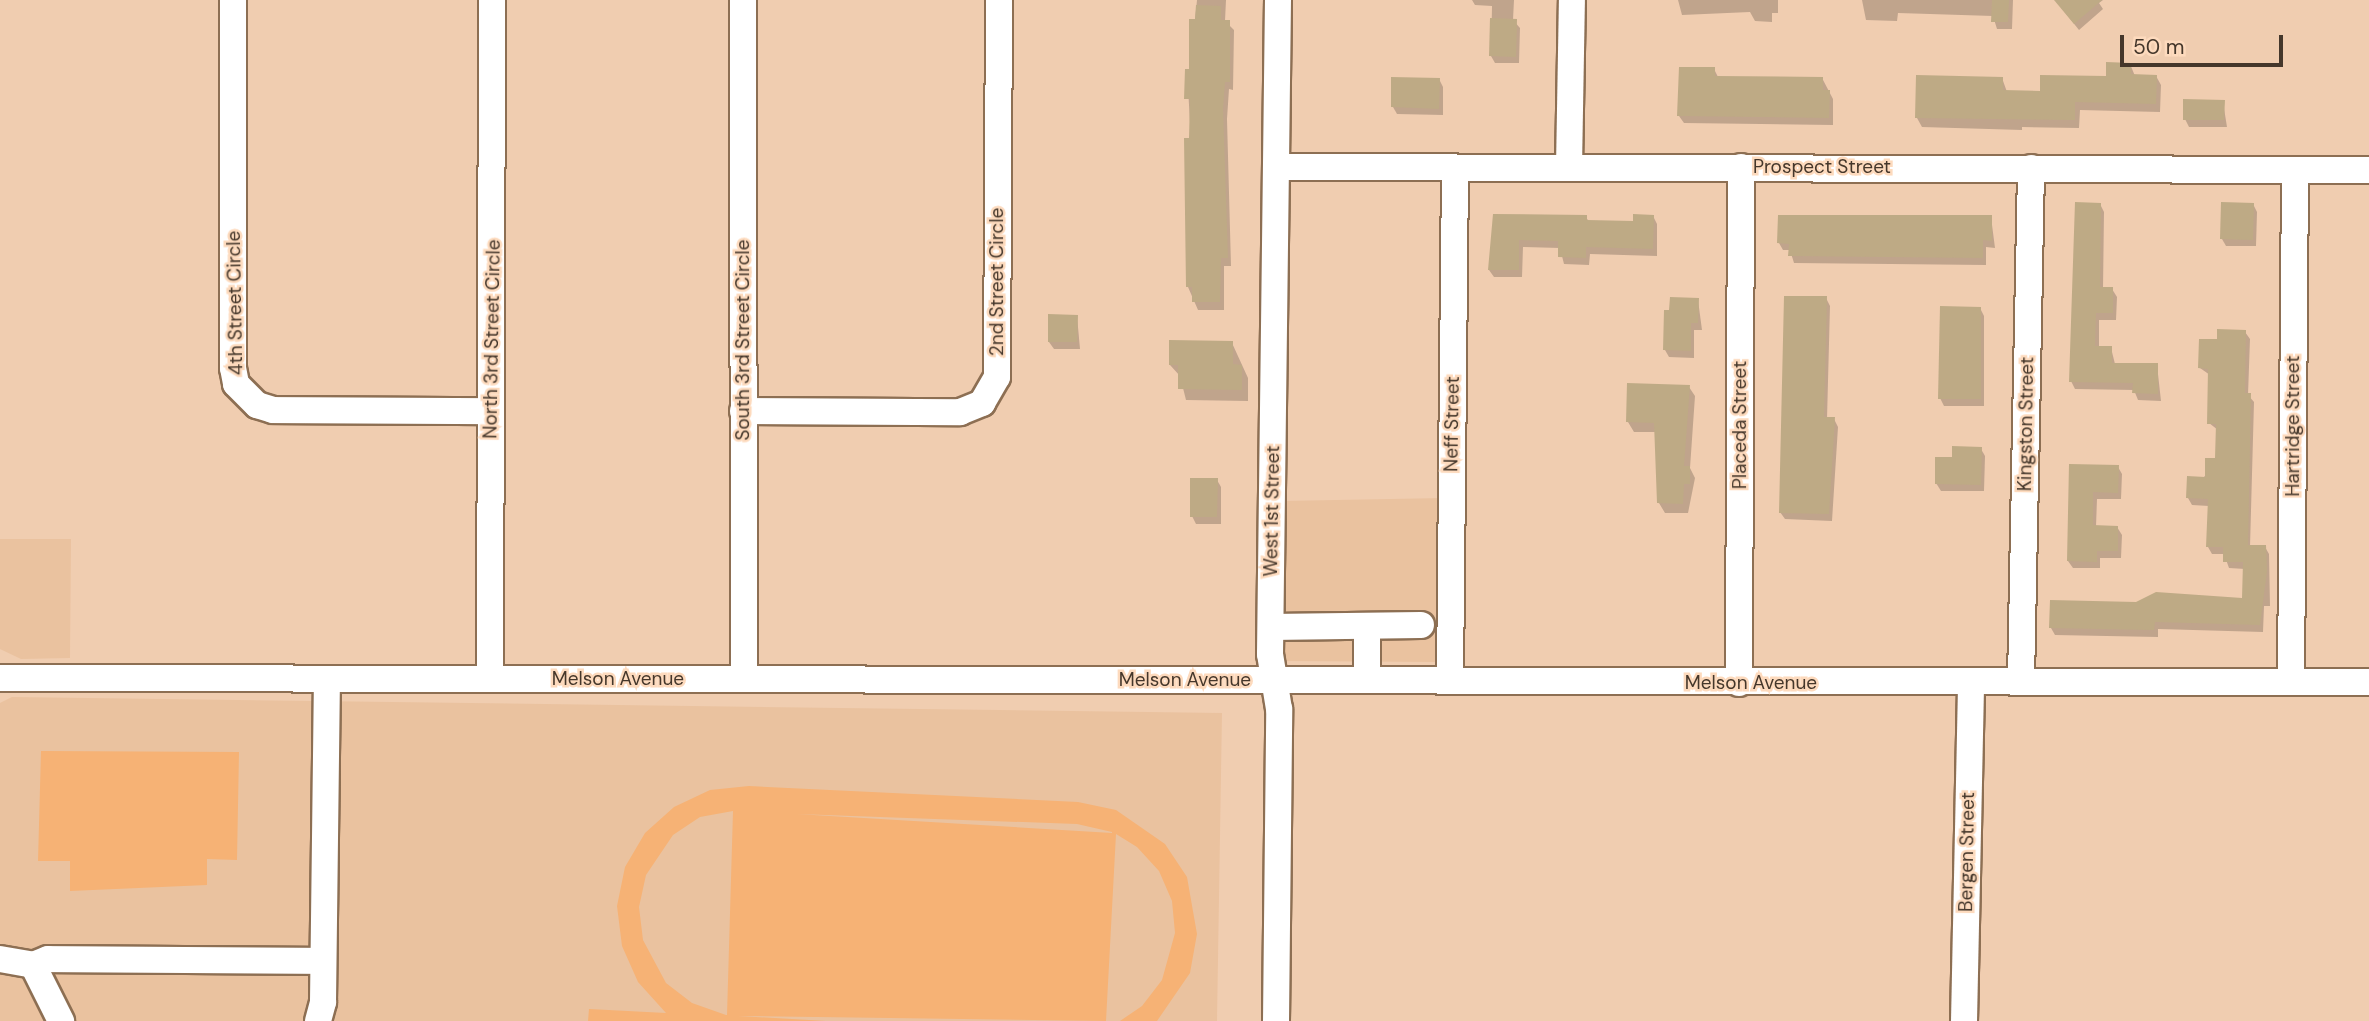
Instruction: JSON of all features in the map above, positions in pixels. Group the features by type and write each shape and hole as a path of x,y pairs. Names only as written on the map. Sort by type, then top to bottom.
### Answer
{"street":[{"name":"4th Street Circle","path":"233,0 233,368 236,384 257,405 272,410 490,411"},
{"name":"North 3rd Street Circle","path":"490,679 492,0"},
{"name":"South 3rd Street Circle","path":"743,0 744,679"},
{"name":"2nd Street Circle","path":"743,411 960,412 982,403 997,377 999,0"},
{"name":"West 1st Street","path":"1276,1021 1279,709 1271,627 1278,0"},
{"path":"1569,167 1572,0"},
{"name":"Prospect Street","path":"1276,167 2369,170"},
{"name":"Neff Street","path":"1450,680 1455,167"},
{"name":"Placeda Street","path":"1739,683 1741,167"},
{"name":"Kingston Street","path":"2021,681 2031,168"},
{"name":"Hartridge Street","path":"2291,682 2295,170"},
{"path":"1271,627 1421,625"},
{"path":"1367,627 1367,679"},
{"name":"Melson Avenue","path":"0,678 2369,682"},
{"path":"318,1021 322,961 327,679"},
{"name":"Bergen Street","path":"1964,1021 1971,682"},
{"path":"0,959 33,965 48,959 322,961"},
{"path":"33,965 48,1009 61,1021"}],"shaded area":[{"path":"1444,498 1440,662 1281,661 1282,501"},
{"path":"0,539 71,539 70,658 21,659 0,649"},
{"path":"12,697 1222,713 1217,1021 0,1021 0,703"},
{"path":"41,751 239,752 237,860 207,859 207,885 70,891 70,861 38,861"},
{"path":"749,786 1078,802 1116,810 1165,844 1187,877 1197,934 1190,973 1157,1021 1120,1021 1142,1006 1162,980 1175,933 1172,901 1159,871 1137,847 1116,834 1106,1021 738,1016 826,1021 588,1021 589,1009 666,1013 638,982 622,946 617,906 625,867 645,833 674,807 710,790","holes":["733,811 727,1015 726,1015 692,1003 666,983 643,940 639,907 646,875 673,835 700,817","797,814 1077,824 1112,833"]}],"building":[{"path":"1992,0 2009,0 2008,22 1991,22"},
{"path":"2054,0 2102,0 2074,24"},
{"path":"1196,5 1221,6 1221,20 1230,20 1230,82 1225,82 1223,109 1228,258 1221,258 1220,302 1192,302 1192,287 1186,287 1184,138 1189,138 1190,99 1184,99 1185,69 1189,69 1189,19 1195,19"},
{"path":"1490,18 1517,19 1516,57 1489,56"},
{"path":"2106,62 2131,63 2131,74 2157,75 2156,104 2075,102 2075,120 1915,118 1916,75 2003,77 2003,90 2040,91 2040,75 2106,76"},
{"path":"1679,67 1715,67 1715,76 1823,77 1823,90 1830,90 1829,118 1677,116"},
{"path":"1391,77 1440,78 1439,109 1391,107"},
{"path":"2183,99 2225,100 2224,120 2183,120"},
{"path":"2075,202 2101,203 2100,287 2113,287 2113,313 2096,313 2095,346 2112,346 2112,363 2158,363 2158,394 2132,393 2133,383 2069,382"},
{"path":"2221,202 2254,203 2253,240 2220,239"},
{"path":"1493,214 1587,215 1587,220 1633,221 1633,214 1654,215 1653,249 1586,247 1586,258 1558,257 1558,241 1519,240 1519,270 1488,270"},
{"path":"1778,215 1992,215 1992,241 1983,240 1983,258 1788,256 1789,244 1777,243"},
{"path":"1784,296 1827,296 1824,417 1835,417 1829,514 1779,513"},
{"path":"1670,297 1699,298 1698,323 1691,323 1691,351 1663,350 1664,310 1669,310"},
{"path":"1940,306 1981,307 1981,399 1938,399"},
{"path":"1048,314 1078,315 1077,342 1048,342"},
{"path":"2217,329 2246,330 2245,393 2251,393 2248,545 2266,545 2267,571 2260,625 2155,622 2154,630 2049,628 2050,600 2136,602 2156,592 2242,598 2243,562 2223,562 2223,547 2206,547 2208,499 2186,498 2187,476 2205,477 2205,458 2215,458 2216,424 2207,424 2208,369 2198,368 2199,339 2217,339"},
{"path":"1169,340 1233,341 1233,364 1242,365 1242,390 1178,389 1178,365 1169,365"},
{"path":"1627,383 1690,385 1684,466 1690,466 1690,484 1684,484 1683,504 1657,503 1654,423 1626,422"},
{"path":"1952,446 1982,447 1981,485 1935,484 1935,457 1952,457"},
{"path":"2069,464 2119,465 2118,493 2093,492 2093,525 2118,526 2118,551 2097,551 2097,562 2067,561"},
{"path":"1190,478 1218,478 1217,517 1190,517"}]}
